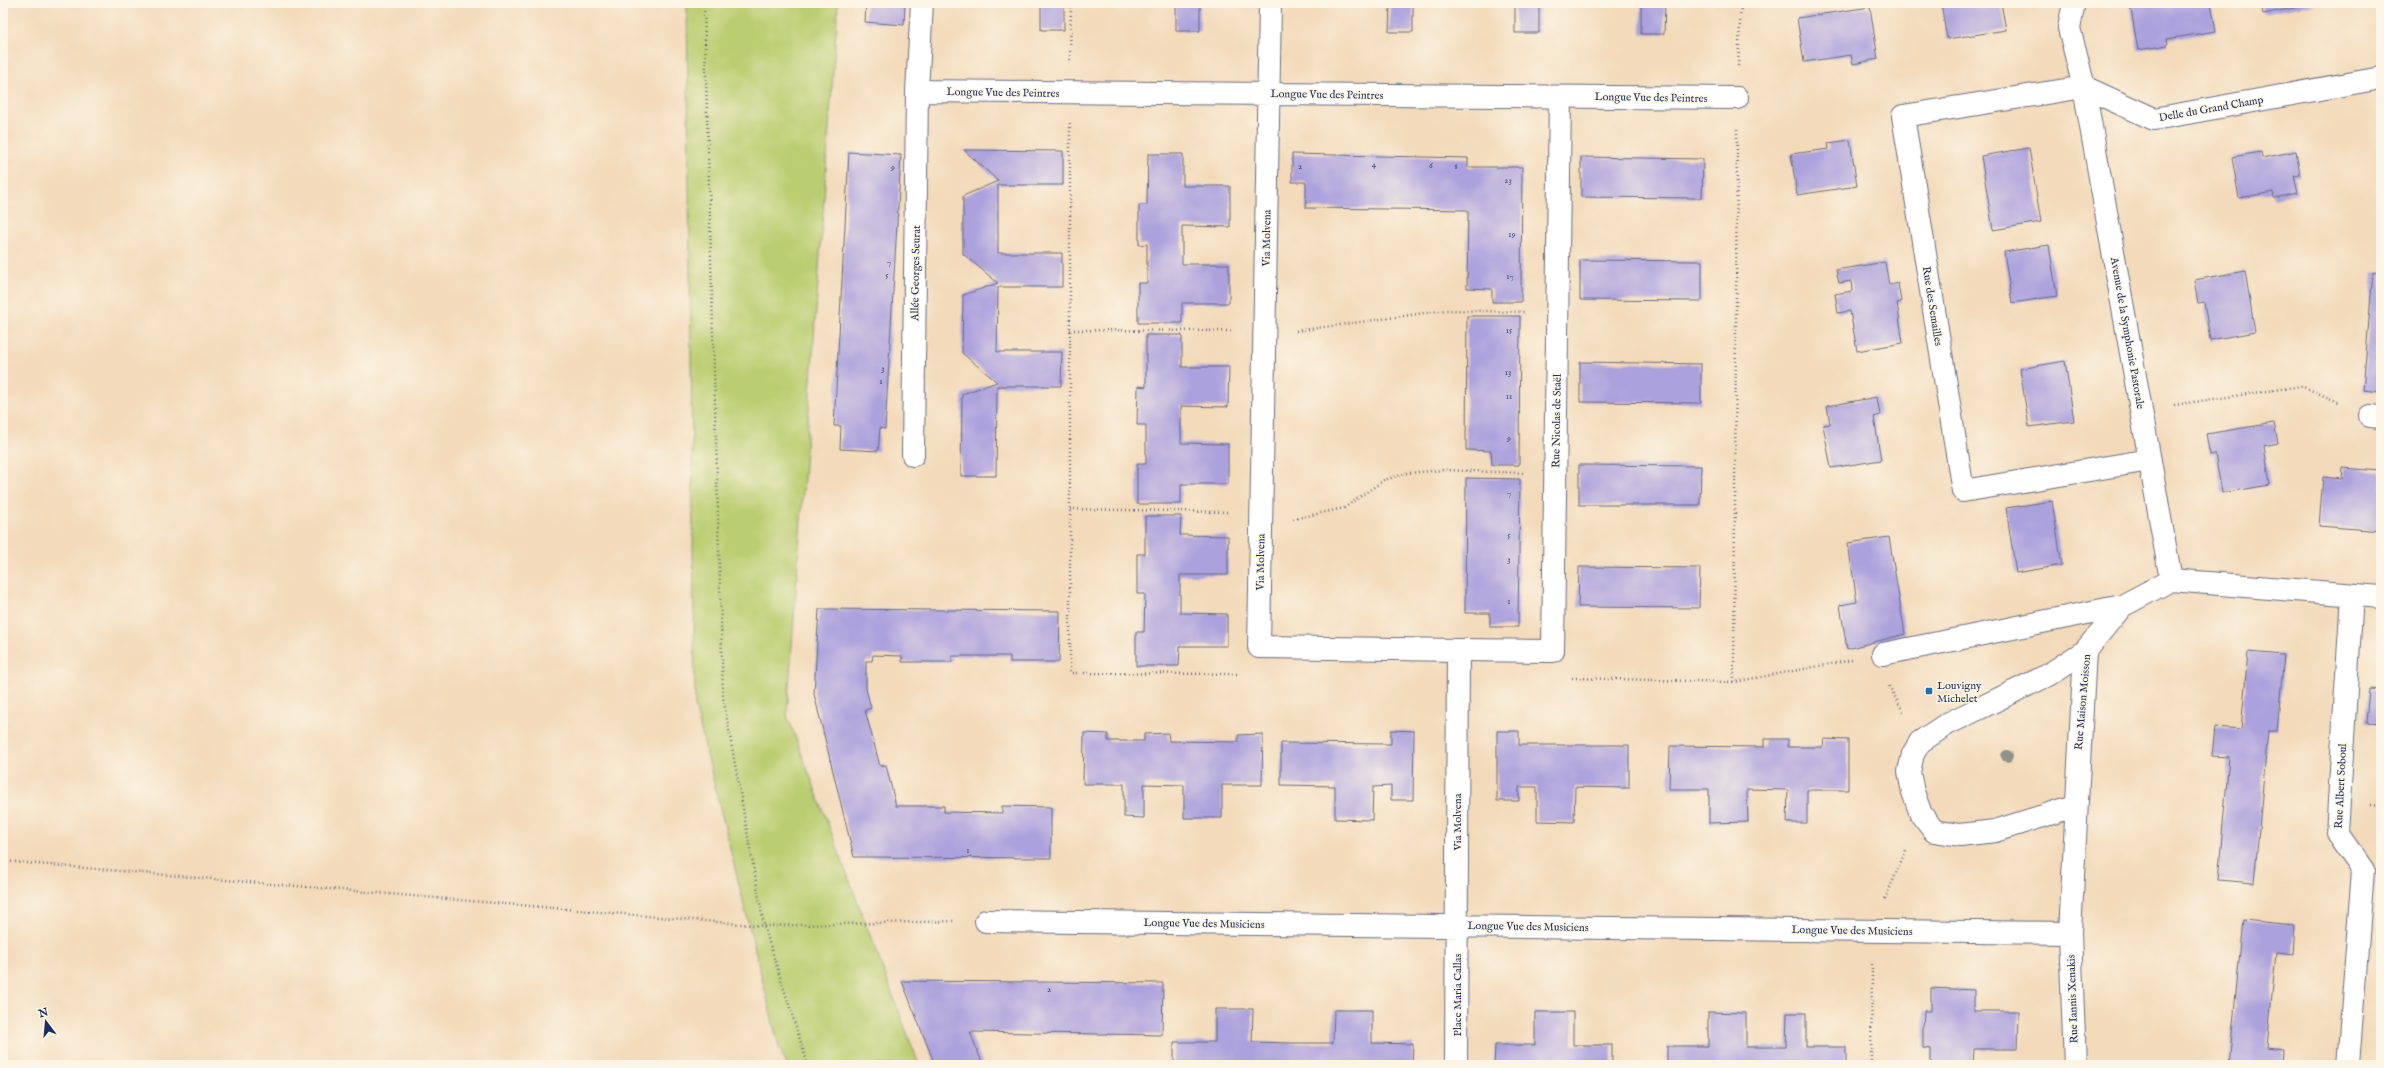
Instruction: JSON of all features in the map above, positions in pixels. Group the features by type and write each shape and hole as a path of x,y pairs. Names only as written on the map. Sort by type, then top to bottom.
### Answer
{"street":[{"name":"Allée Georges Seurat","path":"913,455 917,91 922,3"},
{"name":"Via Molvena","path":"1259,647 1270,3"},
{"path":"2074,3 2069,28 2084,87"},
{"name":"Delle du Grand Champ","path":"2084,87 2154,119 2381,78"},
{"name":"Avenue de la Symphonie Pastorale","path":"2084,87 2171,580"},
{"name":"Rue des Semailles","path":"2084,87 1903,116 1963,491 2150,460"},
{"name":"Longue Vue des Peintres","path":"917,91 1737,98"},
{"name":"Rue Nicolas de Staël","path":"1553,651 1560,97"},
{"path":"2171,580 2381,597"},
{"name":"Rue Maison Moisson","path":"2070,933 2075,806 2085,652 2122,606 2171,580"},
{"name":"Rue Albert Soboul","path":"2348,1065 2363,870 2337,834 2352,595"},
{"path":"1877,655 2122,606"},
{"path":"1259,647 1553,651"},
{"name":"Via Molvena","path":"1457,926 1458,650"},
{"path":"2075,806 1995,831 1960,835 1934,831 1921,814 1913,792 1909,772 1913,754 1920,742 1947,724 2048,675 2085,652"},
{"name":"Longue Vue des Musiciens","path":"986,921 2070,933"},
{"name":"Place Maria Callas","path":"1456,1065 1457,926"},
{"name":"Rue Iannis Xenakis","path":"2070,933 2074,1065"}],"path":[{"path":"704,3 723,697 764,926 808,1065"},
{"path":"1071,3 1070,673 1237,674 1259,647"},
{"path":"1734,682 1737,98 1741,3"},
{"path":"1070,330 1292,332 1446,310 1558,312"},
{"path":"2142,410 2301,386 2375,416"},
{"path":"1070,509 1261,512 1289,520 1344,508 1384,480 1407,473 1444,470 1556,474"},
{"path":"1553,651 1567,678 1734,682 1877,655 1920,742"},
{"path":"3,861 764,926 986,921"}],"green space":[{"path":"687,3 838,3 787,715 919,1065 787,1065 779,1047 695,706"}],"building":[{"path":"866,3 905,3 904,25 865,22"},
{"path":"954,3 989,3 989,7 954,6"},
{"path":"1041,3 1064,3 1064,30 1041,30"},
{"path":"1176,3 1200,3 1200,31 1176,31"},
{"path":"1390,3 1413,3 1413,32 1389,32"},
{"path":"1515,3 1539,3 1539,33 1515,33"},
{"path":"1641,3 1665,3 1664,34 1641,34"},
{"path":"1941,3 2001,3 2006,30 1947,39"},
{"path":"2130,3 2211,3 2216,31 2167,39 2168,45 2138,50"},
{"path":"2261,3 2315,3 2315,4 2263,14"},
{"path":"1870,7 1878,59 1853,64 1851,55 1804,62 1797,18"},
{"path":"1850,140 1857,186 1797,195 1791,154 1829,149 1828,143"},
{"path":"2029,148 2041,222 1993,230 1981,156"},
{"path":"964,150 1063,151 1063,185 998,185 998,253 1062,253 1062,287 998,287 997,352 1062,352 1061,386 997,386 996,476 961,476 962,394 997,382 962,353 963,295 998,283 963,254 963,196 998,181"},
{"path":"2296,151 2300,175 2294,176 2298,193 2274,198 2273,192 2239,198 2232,157 2261,152 2262,158"},
{"path":"849,152 901,155 885,429 880,428 878,451 840,449 841,426 834,426"},
{"path":"1148,154 1183,154 1183,186 1230,186 1230,227 1182,226 1182,264 1229,264 1229,303 1182,303 1182,323 1138,323 1138,283 1147,283 1147,244 1139,245 1139,205 1147,205"},
{"path":"1292,154 1468,158 1468,167 1522,167 1521,302 1492,302 1492,289 1467,288 1468,210 1306,208 1306,182 1292,182"},
{"path":"1581,157 1703,159 1702,198 1581,197"},
{"path":"2049,245 2057,296 2012,303 2004,252"},
{"path":"1580,260 1702,261 1702,301 1580,300"},
{"path":"1885,262 1889,285 1898,283 1901,302 1897,303 1903,343 1857,351 1850,311 1838,313 1835,294 1852,291 1851,281 1839,283 1836,270"},
{"path":"2245,271 2255,332 2210,340 2204,302 2198,303 2194,280"},
{"path":"2373,272 2381,273 2381,392 2363,390"},
{"path":"1467,316 1520,316 1519,465 1492,465 1491,451 1466,450"},
{"path":"1146,335 1182,335 1182,367 1229,367 1228,407 1181,406 1181,443 1228,444 1228,484 1181,484 1181,504 1137,504 1137,464 1146,464 1146,425 1137,425 1138,386 1146,387"},
{"path":"2065,361 2074,421 2029,427 2020,369"},
{"path":"1580,362 1701,364 1701,403 1580,402"},
{"path":"1877,397 1880,415 1874,417 1881,460 1831,468 1823,425 1830,424 1827,406"},
{"path":"2274,423 2278,443 2264,446 2270,485 2222,493 2215,454 2210,455 2206,434"},
{"path":"1579,465 1701,466 1700,505 1579,505"},
{"path":"2343,468 2381,471 2381,531 2319,526 2323,477 2342,479"},
{"path":"1466,478 1520,479 1518,627 1490,627 1490,613 1465,613"},
{"path":"2052,501 2062,565 2016,573 2006,508"},
{"path":"1145,516 1181,516 1180,535 1228,536 1228,575 1180,575 1180,613 1227,614 1227,646 1180,646 1179,666 1136,666 1136,632 1144,632 1145,594 1137,594 1137,554 1145,554"},
{"path":"1889,537 1905,634 1847,649 1840,605 1857,602 1848,543"},
{"path":"1579,567 1700,568 1699,608 1578,607"},
{"path":"819,609 1060,611 1059,662 1010,662 1010,656 952,656 952,662 902,662 902,656 873,655 872,661 866,661 866,689 871,708 865,710 880,766 886,765 896,806 944,806 944,812 1002,813 1002,806 1051,807 1051,858 854,857 814,694"},
{"path":"2248,652 2284,655 2277,731 2268,731 2254,883 2218,880 2229,757 2212,756 2215,727 2241,729"},
{"path":"2369,689 2381,690 2381,724 2366,723"},
{"path":"1391,730 1414,731 1413,800 1391,800 1391,786 1373,787 1372,820 1335,819 1335,786 1281,785 1281,743 1391,744"},
{"path":"1497,731 1519,731 1519,745 1629,745 1629,788 1575,787 1574,822 1537,821 1537,787 1519,787 1519,801 1497,801"},
{"path":"1084,733 1108,734 1108,741 1144,741 1144,734 1168,733 1169,741 1238,742 1238,735 1263,734 1262,785 1222,785 1222,818 1184,818 1184,785 1144,784 1144,818 1124,817 1124,784 1083,784"},
{"path":"1764,739 1788,739 1788,747 1823,747 1824,739 1848,740 1848,790 1807,790 1807,823 1787,823 1788,790 1747,789 1748,822 1709,823 1709,789 1669,789 1670,746 1764,747"},
{"path":"2243,920 2295,925 2293,955 2276,953 2267,1047 2283,1049 2282,1065 2229,1065"},
{"path":"902,981 1163,983 1162,1035 970,1032 983,1065 935,1065"},
{"path":"1931,988 1974,990 1974,1011 2019,1011 2018,1049 1974,1049 1973,1065 1931,1065 1931,1049 1923,1048 1923,1030 1924,1011 1931,1011"},
{"path":"1215,1009 1253,1009 1252,1042 1293,1043 1333,1043 1334,1010 1372,1010 1372,1043 1413,1044 1412,1065 1174,1065 1174,1042 1215,1042"},
{"path":"1535,1012 1573,1012 1573,1045 1612,1045 1612,1065 1494,1065 1495,1045 1535,1045"},
{"path":"1708,1012 1746,1013 1746,1047 1786,1047 1787,1013 1806,1013 1806,1047 1846,1047 1846,1065 1667,1065 1667,1046 1708,1046"}],"place":[{"name":"Louvigny Michelet","path":"1929,691"}]}
